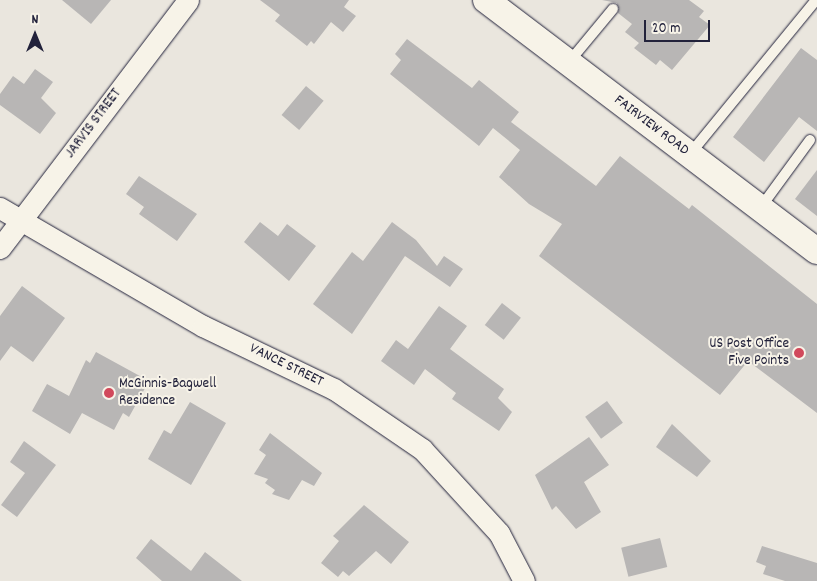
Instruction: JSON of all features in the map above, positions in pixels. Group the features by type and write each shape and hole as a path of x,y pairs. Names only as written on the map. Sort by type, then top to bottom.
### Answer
{"street":[{"name":"JARVIS STREET","path":"0,248 188,0"},
{"name":"FAIRVIEW ROAD","path":"486,0 817,251"},
{"name":"VANCE STREET","path":"0,208 19,223 203,326 334,389 422,449 499,533 524,581"}],"lane":[{"path":"690,155 816,0"},
{"path":"568,63 613,9"},
{"path":"760,208 810,140"}],"building":[{"path":"62,0 111,0 91,24"},
{"path":"260,0 349,0 344,7 356,16 343,32 331,22 314,44 311,41 307,46 275,21 280,15"},
{"path":"602,0 689,0 704,11 699,17 710,25 672,70 660,60 656,65 634,48 639,43 625,32 632,24 618,13 617,3"},
{"path":"407,39 472,88 479,80 519,112 511,122 596,186 620,156 689,209 692,205 817,304 817,413 748,361 720,395 539,256 562,224 529,204 499,177 520,150 493,128 479,146 390,74 401,60 395,54"},
{"path":"801,48 817,60 817,131 799,117 764,162 733,137"},
{"path":"35,69 53,82 41,98 56,113 40,134 0,105 0,94 13,76 24,84"},
{"path":"306,86 324,101 299,130 282,115"},
{"path":"817,170 817,216 795,199"},
{"path":"139,176 197,214 177,241 139,214 144,207 126,194"},
{"path":"260,222 278,236 287,224 316,246 289,281 244,242"},
{"path":"392,222 416,240 437,266 444,256 463,269 450,287 405,256 352,334 313,304 352,252 363,261"},
{"path":"22,286 65,318 33,362 11,346 0,361 0,316"},
{"path":"502,303 521,318 504,340 485,325"},
{"path":"439,306 467,326 450,349 504,389 498,398 512,412 499,431 452,399 456,393 425,369 414,385 381,361 396,340 408,349"},
{"name":"McGinnis-Bagwell Residence","path":"96,352 149,381 129,417 123,413 114,430 82,413 70,434 32,411 47,384 69,396 86,360 90,363"},
{"path":"607,401 623,423 601,439 585,417"},
{"path":"190,402 226,423 191,485 148,459 164,430 171,434"},
{"path":"672,424 711,461 697,477 656,447"},
{"path":"270,433 322,473 314,486 302,480 289,500 272,494 275,490 265,483 268,479 254,474 266,455 259,450"},
{"path":"589,437 609,465 584,482 601,512 576,529 556,506 552,510 535,475"},
{"path":"24,441 56,465 17,517 1,505 25,473 10,462"},
{"path":"364,505 409,542 391,564 376,551 349,576 343,571 338,577 321,563 339,541 333,536"},
{"path":"660,538 667,567 628,577 621,548"},
{"path":"151,539 191,571 205,552 242,581 162,581 136,558"},
{"path":"762,546 817,563 817,581 785,581 763,574 766,566 756,562"}],"place":[{"name":"US Post Office Five Points","path":"799,353"},
{"name":"McGinnis-Bagwell Residence","path":"109,393"}]}
